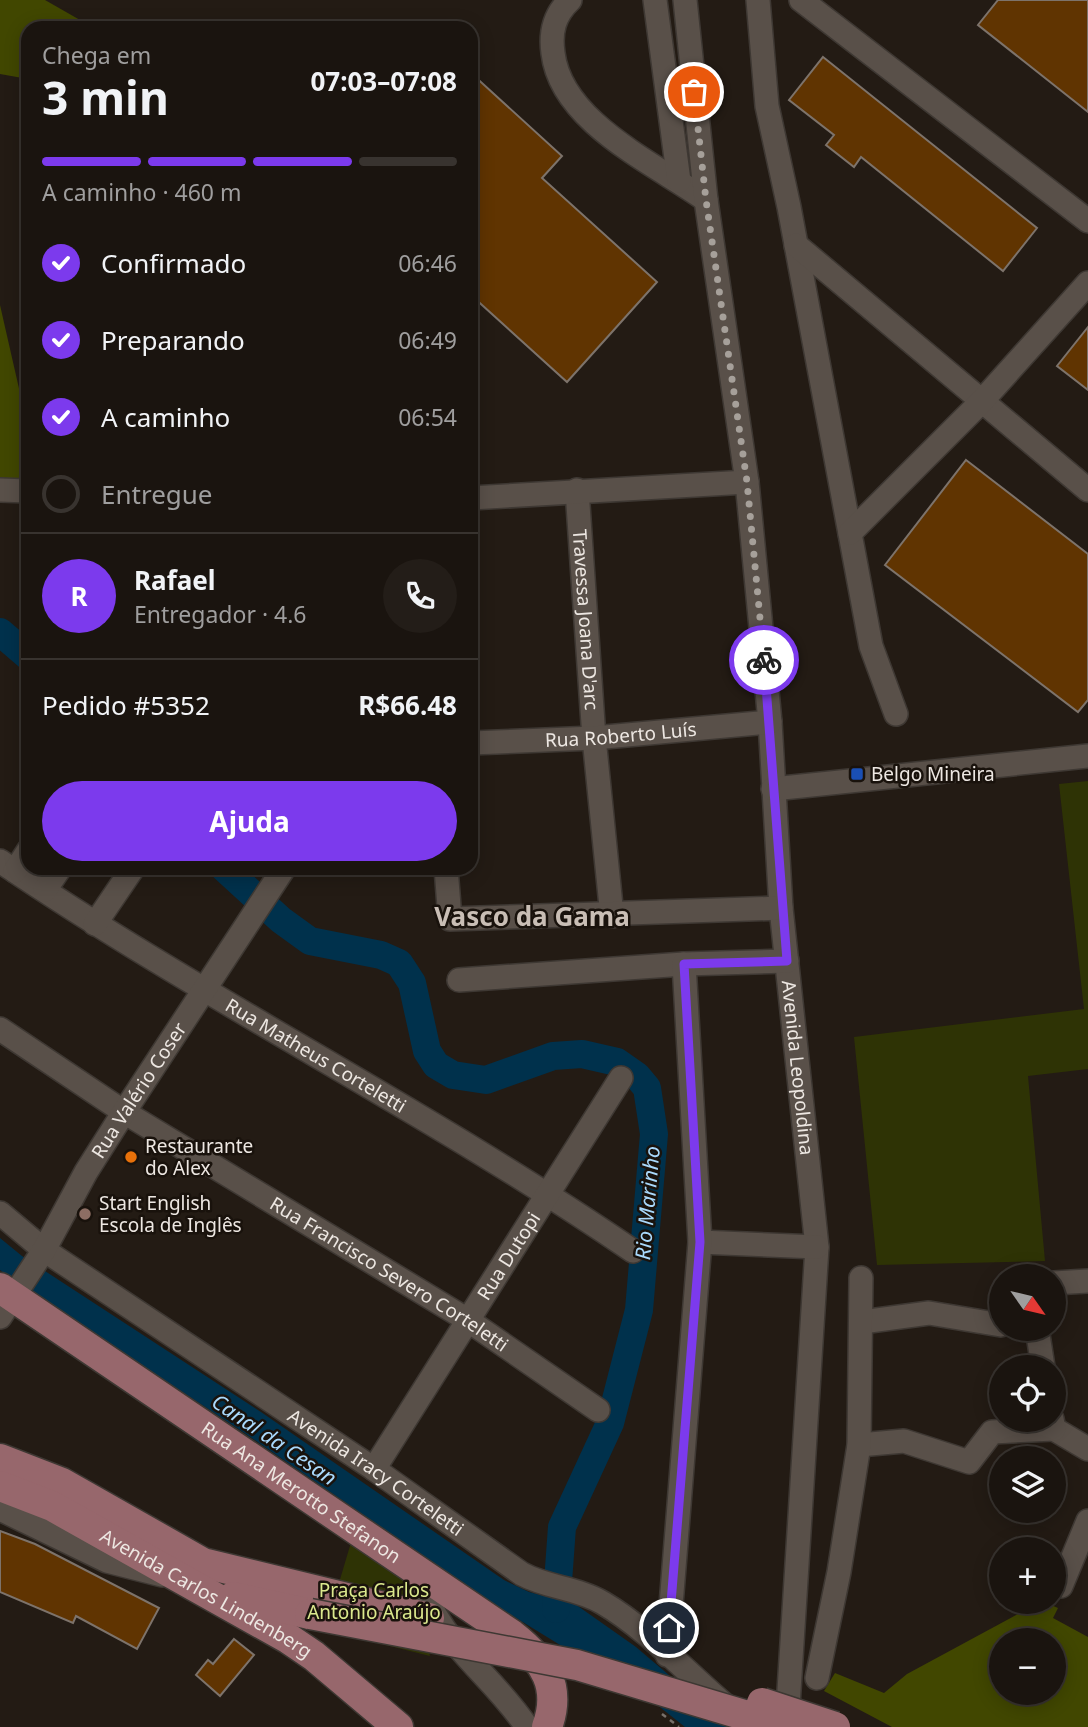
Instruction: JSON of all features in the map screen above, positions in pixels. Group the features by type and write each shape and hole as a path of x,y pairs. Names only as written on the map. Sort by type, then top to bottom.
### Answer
{"main road":[{"name":"Rua Ana Merotto Stefanon","path":"7,1297 512,1635 539,1658 551,1680 553,1692 547,1727"},
{"name":"Avenida Carlos Lindenberg","path":"0,1459 62,1483 306,1651 398,1727"},
{"name":"Avenida Carlos Lindenberg","path":"0,1486 52,1506 181,1567"},
{"path":"181,1567 207,1591 314,1604 687,1679 835,1727"},
{"path":"314,1604 577,1665 784,1725"}],"street":[{"path":"569,0 558,14 551,43 555,74 569,98 608,134 706,200"},
{"path":"655,0 678,181"},
{"name":"Avenida Leopoldina","path":"685,0 706,200 747,482 770,722 781,908 817,1247 784,1725"},
{"path":"758,0 767,106 796,245 871,646 896,714"},
{"path":"801,0 1088,221"},
{"path":"796,245 1088,490"},
{"path":"850,533 982,401 1088,283"},
{"path":"478,497 747,482"},
{"path":"0,489 21,490"},
{"name":"Travessa Joana D'arc","path":"577,490 594,738 612,916"},
{"name":"Rua Roberto Luís","path":"478,743 594,738 770,722"},
{"path":"773,789 1088,756"},
{"name":"Rua Matheus Corteletti","path":"22,875 203,992 547,1193 633,1251"},
{"path":"46,890 56,875"},
{"path":"95,924 128,875"},
{"name":"Rua Valério Coser","path":"7,1297 39,1257 86,1172 280,875"},
{"path":"447,875 450,919 612,916 781,908"},
{"path":"459,980 684,964 787,961"},
{"path":"667,1655 700,1242 684,964"},
{"name":"Rua Francisco Severo Corteletti","path":"0,1029 124,1112 466,1319 598,1410"},
{"name":"Rua Dutopi","path":"374,1469 466,1319 621,1078"},
{"name":"Avenida Iracy Corteletti","path":"0,1213 39,1257 374,1469 522,1574 617,1612 749,1727"},
{"path":"700,1242 817,1247"},
{"path":"817,1678 839,1572 859,1445 861,1278"},
{"path":"1066,1282 1088,1281"},
{"path":"862,1322 929,1313 989,1323"},
{"path":"859,1445 904,1441 969,1462 992,1432"},
{"path":"1065,1432 1088,1448"},
{"path":"0,1509 107,1561 181,1567"},
{"path":"1066,1574 1088,1521"},
{"path":"416,1570 425,1599 446,1634 527,1727"}],"path":[{"path":"666,1717 676,1727"}],"green space":[{"path":"0,0 45,0 82,21 21,21 21,78 0,74"},
{"path":"0,305 21,397 21,484 0,483"},
{"path":"1088,781 1088,1069 1028,1076 1045,1261 877,1265 854,1037 1084,1009 1059,784"},
{"name":"Praça Carlos Antonio Araújo","path":"352,1539 406,1576 430,1656 325,1630"},
{"path":"1018,1614 1055,1614 1053,1618 1088,1637 1088,1727 892,1727 824,1691 835,1673 884,1693 907,1674 989,1630 989,1705 1066,1705 1066,1628 992,1628"}],"water":[{"name":"Canal da Cesan","path":"0,1238 22,1256 261,1412 504,1580 529,1592 575,1604 636,1647 730,1727 685,1727 656,1704 490,1602 246,1434 10,1278 0,1270"}],"building":[{"path":"998,0 1088,0 1088,112 978,25"},
{"path":"823,57 1037,228 1003,271 861,157 854,167 826,145 834,135 789,100"},
{"path":"478,79 562,156 542,178 657,282 567,382 478,301"},
{"path":"1088,327 1088,390 1057,366"},
{"path":"966,460 1088,554 1088,700 1078,712 885,565"},
{"path":"0,1531 35,1544 159,1608 137,1649 76,1616 73,1623 0,1592"},
{"path":"234,1639 254,1655 220,1696 196,1675 208,1660 213,1664"}],"waterway":[{"name":"Rio Marinho","path":"0,632 21,650"},
{"name":"Rio Marinho","path":"232,875 281,920 310,941 381,955 399,963 412,983 427,1051 436,1065 453,1075 486,1080 553,1056 582,1054 617,1062 637,1076 647,1088 654,1134 639,1310 610,1423 562,1527 556,1609"}],"way so far":[{"path":"694,92 706,200 747,482 764,660"}],"place":[{"name":"Belgo Mineira","path":"857,774"},
{"name":"Restaurante do Alex","path":"131,1157"},
{"name":"Start English Escola de Inglês","path":"85,1214"}],"district":[{"name":"Vasco da Gama","path":"532,917"}],"route":[{"path":"669,1628 700,1242 684,964 787,961 764,660"}]}
